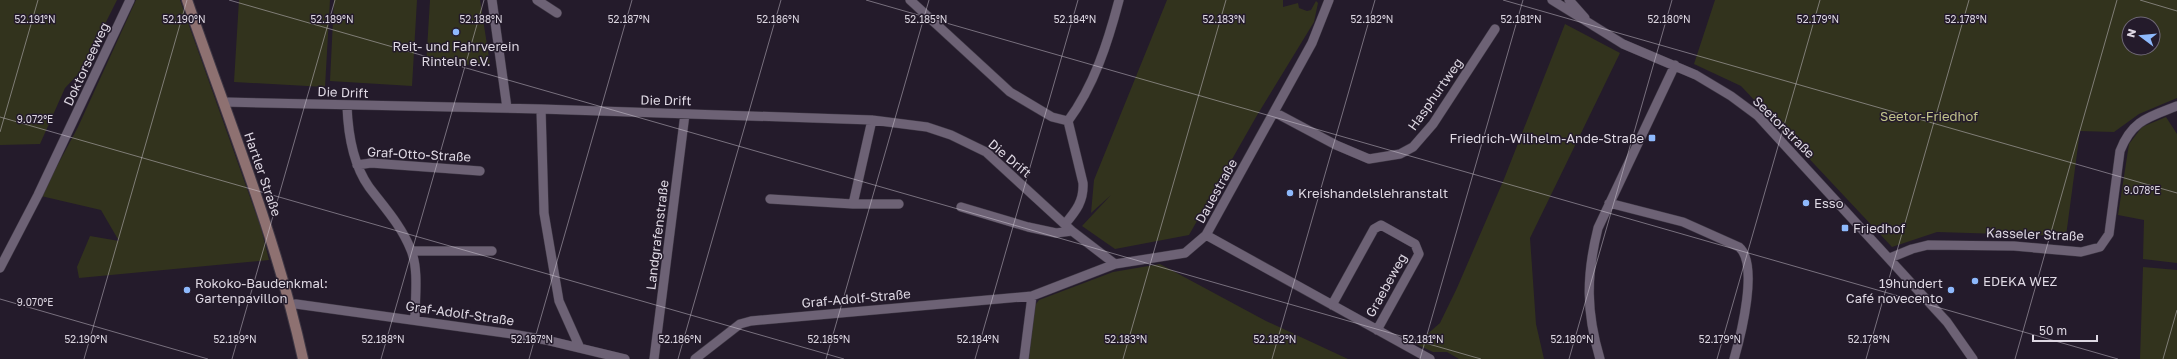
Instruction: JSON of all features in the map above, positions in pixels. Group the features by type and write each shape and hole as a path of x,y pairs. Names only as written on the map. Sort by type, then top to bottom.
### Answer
{"main road":[{"name":"Hartler Straße","path":"187,0 256,191 290,305 304,359"}],"street":[{"name":"Doktorseeweg","path":"0,268 41,189 130,0"},
{"path":"492,0 508,108"},
{"path":"537,0 558,13"},
{"path":"910,0 1010,92 1052,117 1068,121"},
{"path":"1065,224 1078,208 1084,193 1068,121 1082,102 1112,27 1119,0"},
{"name":"Dauestraße","path":"1032,296 1115,264 1185,253 1206,235 1312,43 1329,0"},
{"name":"Seetorstraße","path":"1552,0 1623,44 1696,75 1731,96 1758,116 1890,258 1947,322 1973,359"},
{"path":"1569,0 1593,26"},
{"name":"Hasphurtweg","path":"1274,112 1336,145 1369,159 1400,154 1413,147 1433,124 1496,29"},
{"path":"1600,359 1592,334 1589,311 1588,280 1591,256 1598,228 1675,65"},
{"name":"Die Drift","path":"224,102 347,106 508,108 872,120 927,127 951,134 986,152 1072,231 1115,264"},
{"name":"Graf-Otto-Straße","path":"347,106 348,132 357,165 368,186 402,230 412,251 415,272 414,319"},
{"name":"Kasseler Straße","path":"1890,258 1912,249 1928,245 2014,246 2081,252 2100,247 2109,234 2114,210 2120,151 2125,139 2134,126 2148,118 2177,106"},
{"path":"541,109 544,213 559,301 580,348"},
{"name":"Landgrafenstraße","path":"654,359 685,114"},
{"path":"853,204 872,120"},
{"name":"Graf-Otto-Straße","path":"357,165 371,163 480,171"},
{"path":"770,199 853,204 900,204"},
{"path":"1609,203 1683,222 1739,247 1744,251 1748,260 1746,305 1734,359"},
{"path":"961,207 1028,227 1056,233 1072,231"},
{"name":"Graebeweg","path":"1332,305 1374,229 1381,225 1404,237 1416,244 1419,254 1377,330"},
{"name":"Graebeweg","path":"1206,235 1430,359"},
{"path":"412,251 492,251"},
{"path":"1024,359 1032,296"},
{"name":"Graf-Adolf-Straße","path":"695,359 740,324 751,320 1032,296"},
{"name":"Graf-Adolf-Straße","path":"290,305 296,304 414,319 512,334 625,359"}],"green space":[{"path":"0,0 117,0 82,70 65,88 40,144 0,145"},
{"path":"136,0 180,0 261,228 269,260 79,278 77,267 90,236 119,241 101,210 41,196 78,127"},
{"path":"239,0 330,0 325,87 234,82"},
{"path":"334,0 417,0 412,86 330,81"},
{"name":"Reit- und Fahrverein Rinteln e.V.","path":"430,0 480,0 490,64 426,66"},
{"path":"1167,0 1283,0 1283,7 1298,3 1299,8 1307,11 1311,10 1316,1 1318,3 1314,22 1256,117 1189,235 1115,249 1082,226 1111,195 1091,213 1094,180"},
{"name":"Seetor-Friedhof","path":"1715,0 2177,0 2177,98 2139,114 2114,132 2080,131 2066,236 1937,232 1892,247 1741,86 1694,64"},
{"path":"1565,24 1620,53 1530,238 1536,324 1544,359 1459,359 1447,352 1433,352 1416,344 1440,323 1457,288 1504,179"},
{"path":"2166,117 2177,134 2177,263 2143,259 2144,220 2118,215 2129,144 2142,127"},
{"path":"1160,264 1266,321 1348,359 1029,359 1033,308 1039,300 1113,272"},
{"path":"2143,267 2177,270 2177,359 2140,359"}],"place":[{"name":"Reit- und Fahrverein Rinteln e.V.","path":"456,32"},
{"name":"Friedrich-Wilhelm-Ande-Straße","path":"1652,138"},
{"name":"Kreishandelslehranstalt","path":"1290,193"},
{"name":"Esso","path":"1806,203"},
{"name":"Friedhof","path":"1845,228"},
{"name":"EDEKA WEZ","path":"1975,281"},
{"name":"Rokoko-Baudenkmal: Gartenpavillon","path":"187,290"},
{"name":"19hundert Café novecento","path":"1951,290"}]}
